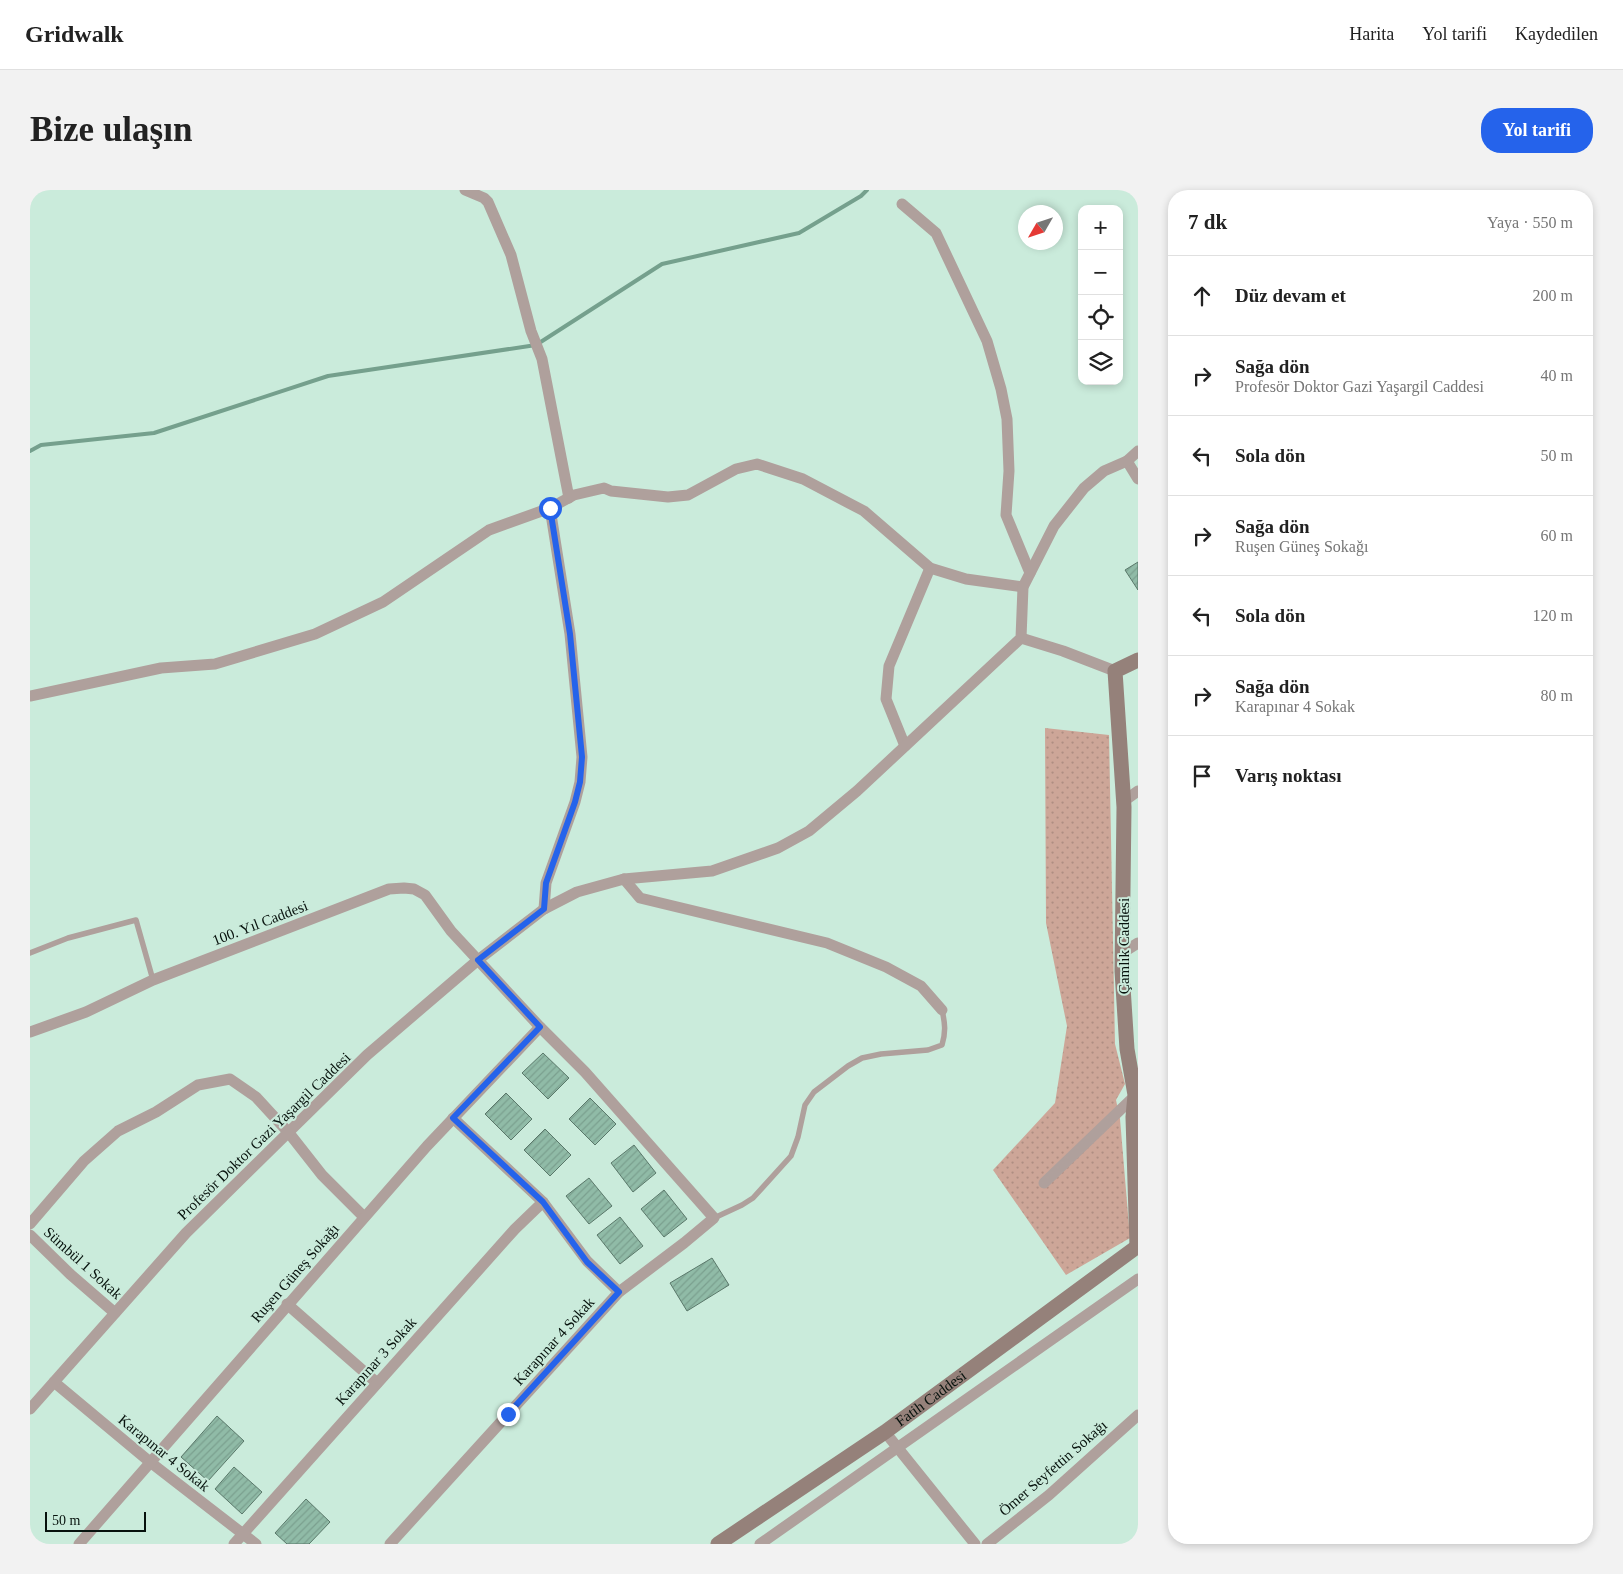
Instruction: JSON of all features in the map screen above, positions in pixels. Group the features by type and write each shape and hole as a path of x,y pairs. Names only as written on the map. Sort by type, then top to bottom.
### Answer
{"street":[{"path":"465,190 484,198 488,202 510,255 531,331 542,359 569,498"},
{"path":"902,204 936,233 987,341 1002,389 1007,419 1009,471 1006,515 1030,573"},
{"path":"1138,451 1127,461 1104,471 1084,488 1054,526 1023,587 1020,638 1063,651 1115,672 1138,660"},
{"path":"1127,461 1138,480"},
{"path":"30,696 161,668 215,664 315,634 382,602 489,530 550,508 574,495 604,488 611,491 668,496 688,495 736,469 757,464 803,479 864,511 930,568 966,579 1023,587"},
{"path":"544,909 546,883 575,802 580,782 582,757 570,634 550,508"},
{"path":"905,746 886,699 889,666 930,568"},
{"name":"Profesör Doktor Gazi Yaşargil Caddesi","path":"30,1409 186,1232 368,1055 478,960 544,909 577,892 624,879 712,871 778,848 809,831 857,791 1020,638"},
{"name":"Çamlık Caddesi","path":"1115,672 1124,801 1122,953 1127,1049 1136,1094 1133,1117 1137,1246"},
{"path":"1124,801 1138,791"},
{"path":"624,879 640,898 827,943 886,967 921,986 942,1010"},
{"name":"100. Yıl Caddesi","path":"30,1032 86,1012 153,980 389,889 414,889 425,895 451,931 540,1027 585,1072 714,1218"},
{"path":"1122,953 1138,944"},
{"name":"Ruşen Güneş Sokağı","path":"79,1544 287,1304 453,1118 540,1027"},
{"path":"30,1224 84,1161 118,1131 156,1112 198,1085 230,1079 256,1097 289,1133 322,1175 364,1218"},
{"path":"1044,1183 1136,1094"},
{"path":"453,1118 543,1202 587,1262 619,1292"},
{"name":"Karapınar 3 Sokak","path":"234,1544 515,1229 543,1202"},
{"name":"Karapınar 4 Sokak","path":"390,1544 619,1292 714,1218"},
{"name":"Sümbül 1 Sokak","path":"30,1235 70,1274 115,1313"},
{"name":"Fatih Caddesi","path":"718,1544 885,1432 1137,1246"},
{"path":"760,1544 934,1423 1074,1322 1138,1279"},
{"path":"287,1304 377,1383"},
{"name":"Karapınar 4 Sokak","path":"54,1382 150,1462 256,1544"},
{"name":"Ömer Seyfettin Sokağı","path":"987,1544 1048,1495 1138,1415"},
{"path":"885,1432 975,1544"}],"lane":[{"path":"30,953 68,938 136,920 153,980"},
{"path":"714,1218 753,1198 791,1156 806,1105 814,1092 820,1087 862,1058 881,1054 928,1050 942,1045 946,1032 942,1010"}],"shaded area":[{"path":"1045,728 1109,735 1115,1044 1125,1084 1116,1100 1120,1119 1130,1238 1066,1275 993,1170 1055,1103 1067,1026 1046,923"}],"building":[{"path":"1138,562 1138,590 1125,570"},
{"path":"543,1053 569,1078 548,1099 522,1073"},
{"path":"506,1093 532,1119 511,1140 485,1114"},
{"path":"590,1098 616,1124 595,1145 569,1119"},
{"path":"545,1129 571,1155 550,1176 524,1150"},
{"path":"634,1145 656,1173 633,1192 611,1163"},
{"path":"589,1178 612,1206 589,1224 566,1196"},
{"path":"664,1190 687,1219 664,1237 641,1209"},
{"path":"620,1217 643,1246 620,1264 597,1235"},
{"path":"712,1258 729,1285 687,1311 670,1283"},
{"path":"217,1416 244,1441 208,1481 181,1457"},
{"path":"234,1467 262,1492 242,1514 215,1489"},
{"path":"306,1499 330,1522 309,1544 287,1544 275,1533"}],"waterway":[{"path":"30,451 41,445 154,433 328,376 536,345 662,264 799,233 861,196 867,190"}],"route":[{"path":"508,1414 619,1292 587,1262 543,1202 453,1118 540,1027 478,960 544,909 546,883 575,802 580,782 582,757 570,634 550,508"}]}
